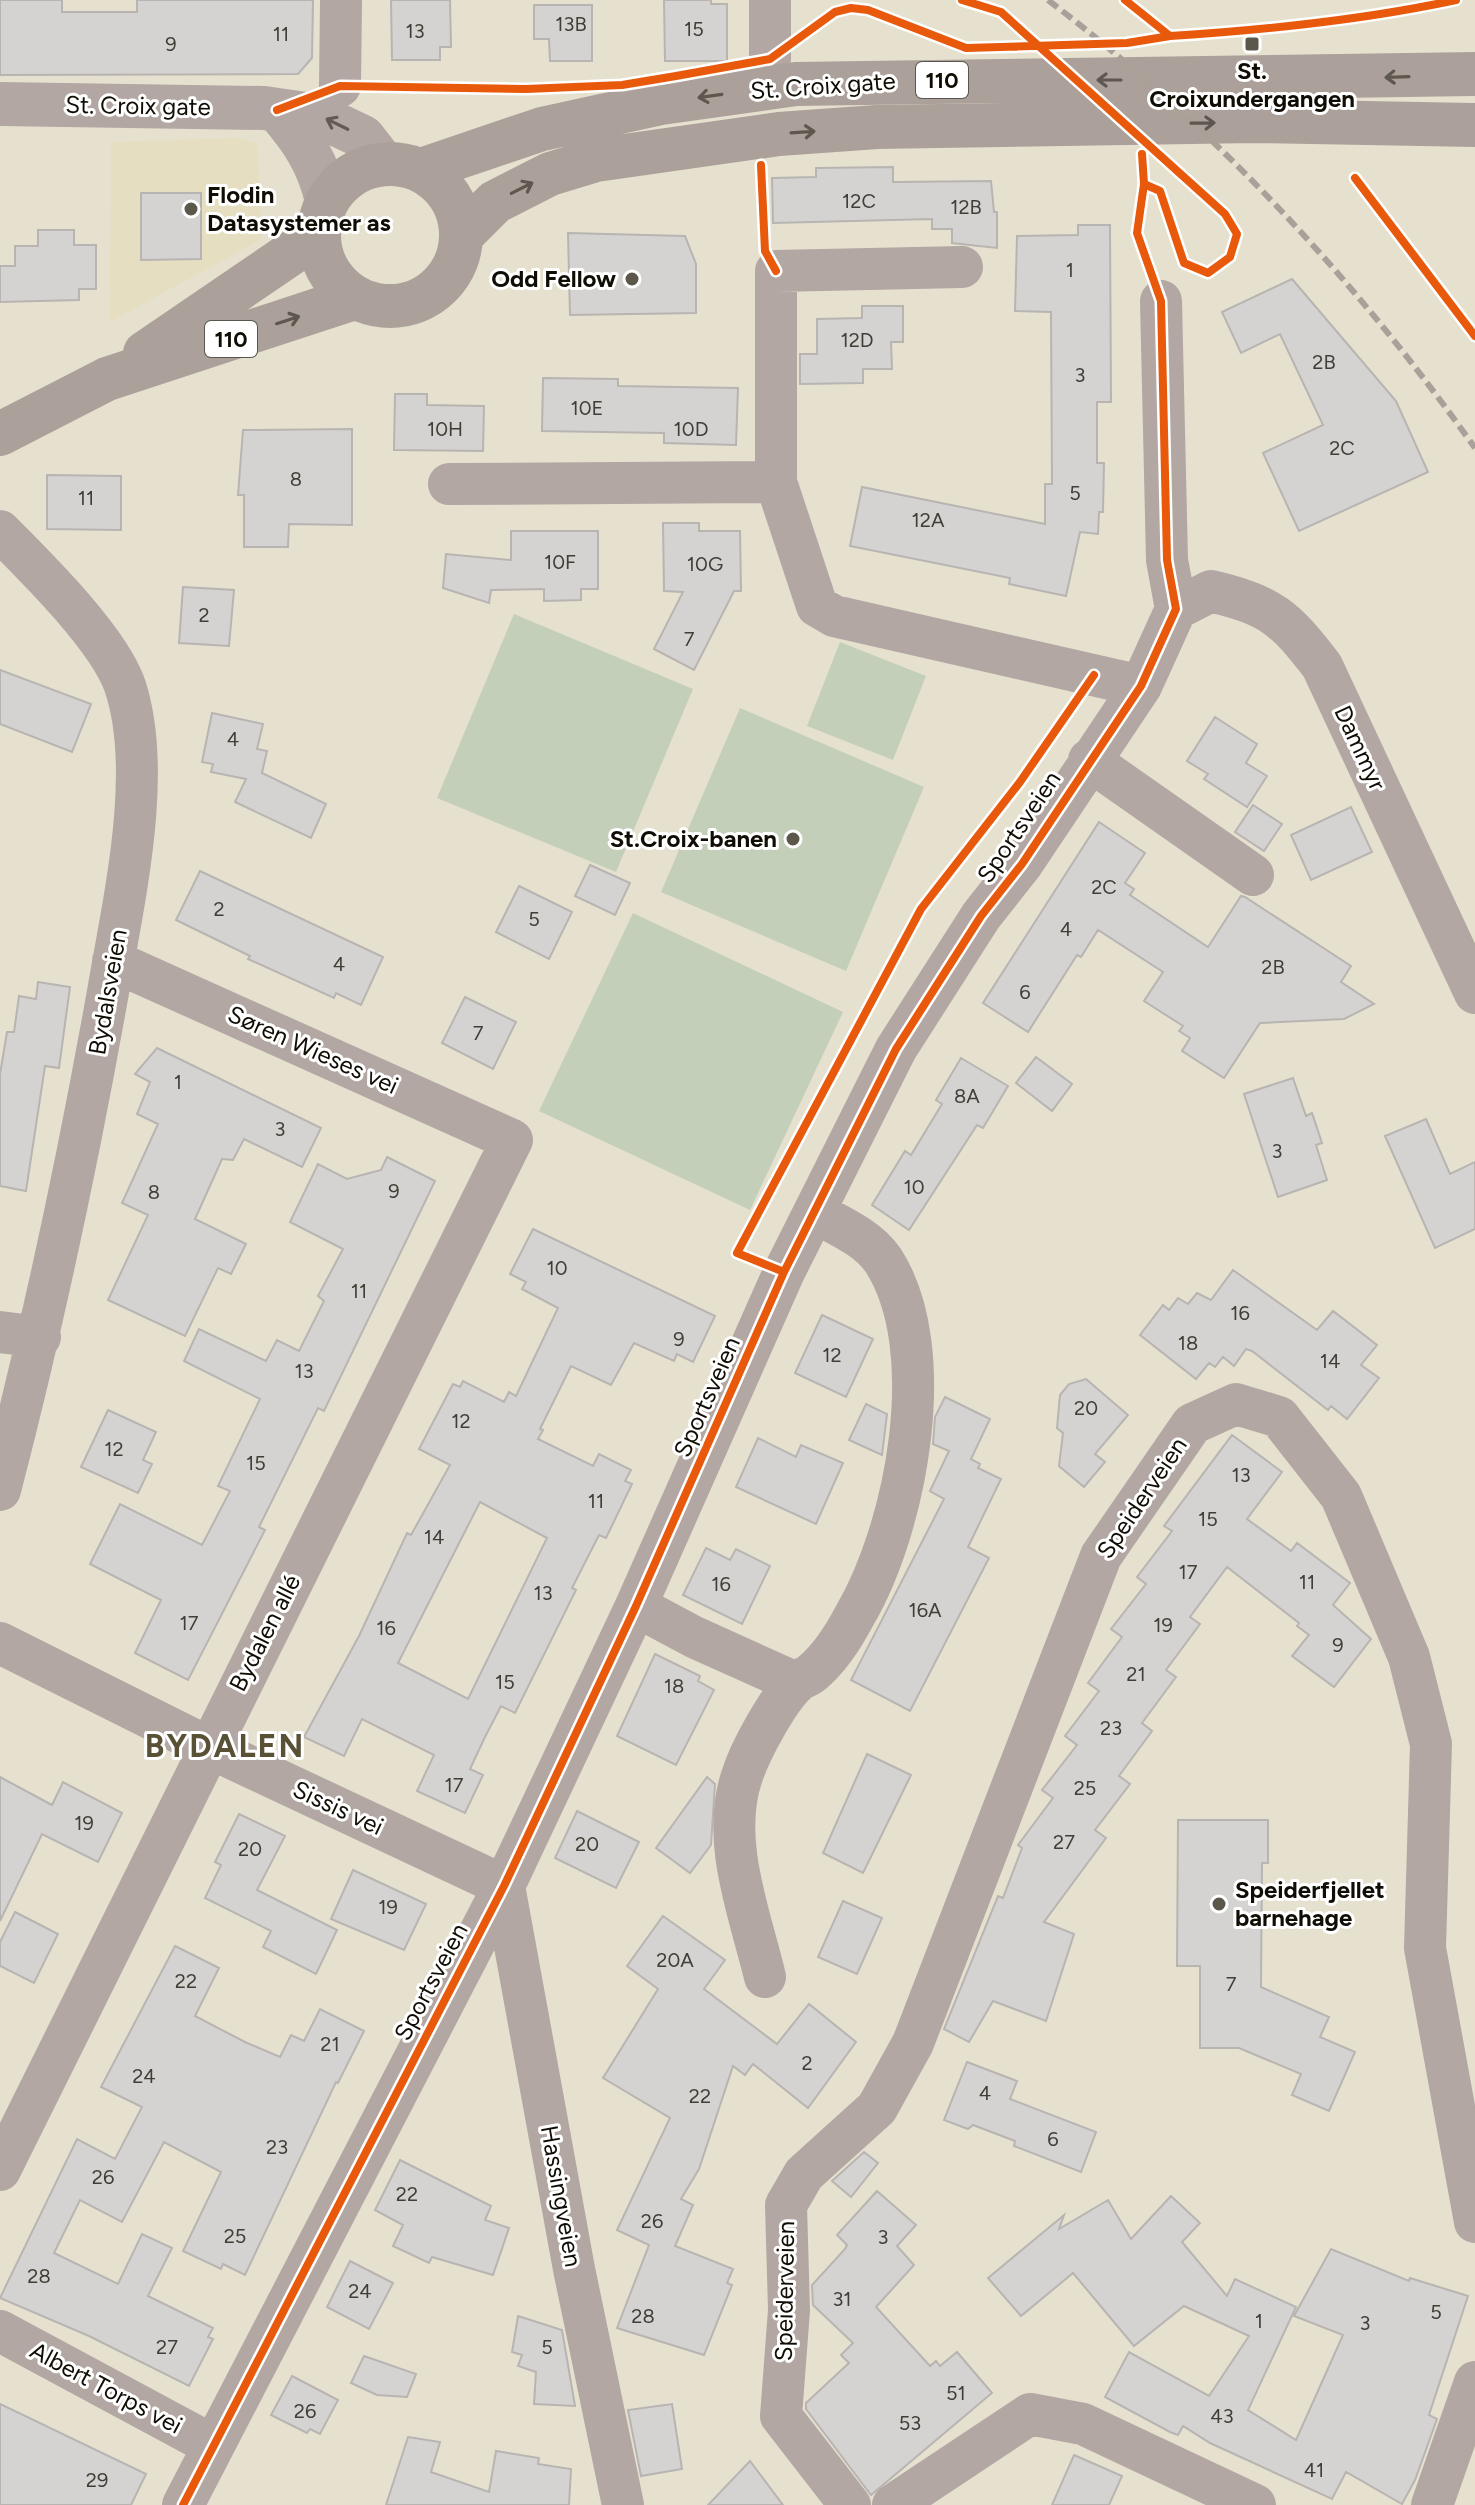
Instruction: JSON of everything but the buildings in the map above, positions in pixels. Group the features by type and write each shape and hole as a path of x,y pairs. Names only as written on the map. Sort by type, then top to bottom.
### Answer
{"highway":[{"name":"St. Croix gate","path":"403,167 542,129 661,103 796,84 1475,74"},
{"name":"St. Croix gate","path":"462,235 495,202 550,174 596,160 779,134 877,127 1255,121 1475,125"},
{"name":"110","path":"1407,124 1475,147"},
{"name":"110","path":"15,426 107,379 296,250 323,221 342,182 361,169 403,167"},
{"path":"403,167 443,186 457,208 462,235"},
{"path":"323,221 324,263 336,283 354,298"},
{"name":"110","path":"107,379 354,298 378,305 403,305 426,297 445,281 458,259 462,235"}],"street":[{"path":"340,86 341,0"},
{"path":"770,0 770,59"},
{"name":"St. Croix gate","path":"0,104 277,110 319,116 363,137 403,167"},
{"path":"277,110 303,139 314,160 323,221"},
{"path":"962,267 776,271 776,482 817,606 834,616 1141,686"},
{"path":"1161,301 1167,560 1176,609"},
{"path":"449,484 776,482"},
{"name":"Bydalsveien","path":"0,531 54,585 103,649 123,682 133,715 134,811 126,901 77,1168 20,1335 0,1490"},
{"name":"Dammyr","path":"1176,609 1211,591 1255,602 1290,624 1322,666 1475,993"},
{"name":"Sportsveien","path":"183,2505 504,1886 636,1606 814,1212 896,1049 981,916 1022,864 1141,686 1176,609"},
{"name":"Sportsveien","path":"1089,760 1253,875"},
{"name":"Søren Wieses vei","path":"113,961 512,1140"},
{"name":"Bydalen allé","path":"0,2170 512,1140"},
{"path":"765,1977 735,1851 736,1804 752,1752 796,1683 813,1673 829,1653 878,1572 904,1482 912,1418 913,1372 902,1306 892,1277 868,1243 814,1212"},
{"name":"Speiderveien","path":"850,2505 781,2416 789,2310 786,2205 804,2174 877,2108 913,2043 1101,1556 1192,1424 1236,1404 1279,1417 1341,1496 1409,1657 1431,1744 1425,1948 1475,2222"},
{"path":"636,1606 694,1637 796,1683"},
{"name":"Sissis vei","path":"0,1643 208,1747 504,1886"},
{"name":"Hassingveien","path":"504,1886 574,2269 623,2505"},
{"name":"Albert Torps vei","path":"0,2331 212,2445"},
{"path":"1432,2505 1475,2382"},
{"path":"893,2505 1030,2414 1083,2424 1255,2505"}],"shaded area":[{"path":"240,138 257,144 262,239 110,322 111,142"}],"green space":[{"path":"514,614 693,689 616,872 437,798"},
{"path":"840,642 926,676 893,760 807,726"},
{"name":"St.Croix-banen","path":"740,708 924,787 846,971 661,892"},
{"path":"633,913 843,1012 750,1210 539,1111"}],"railway":[{"path":"1048,0 1167,99 1278,208 1381,324 1475,448"}],"cycle path":[{"path":"962,0 1001,12 1225,214 1237,234 1230,257 1208,273 1184,263 1160,191 1144,184"},
{"path":"277,110 340,86 526,89 622,85 676,76 770,59 835,12 851,8 868,10 966,48 1127,43 1170,36 1125,0"},
{"path":"1170,36 1314,23 1456,0"},
{"path":"183,2505 504,1886 636,1606 784,1272 896,1049 981,916 1022,864 1141,686 1176,609 1167,560 1161,301 1137,233 1144,184 1142,154"},
{"path":"761,165 765,251 776,271"},
{"path":"1355,178 1475,336"},
{"path":"784,1272 737,1253 921,909 1020,782 1094,675"}],"place":[{"name":"St. Croixundergangen","path":"1252,44"},
{"name":"Flodin Datasystemer as","path":"191,209"},
{"name":"Odd Fellow","path":"632,279"},
{"name":"St.Croix-banen","path":"793,839"},
{"name":"Speiderfjellet barnehage","path":"1219,1904"}],"district":[{"name":"BYDALEN","path":"225,1746"}]}
